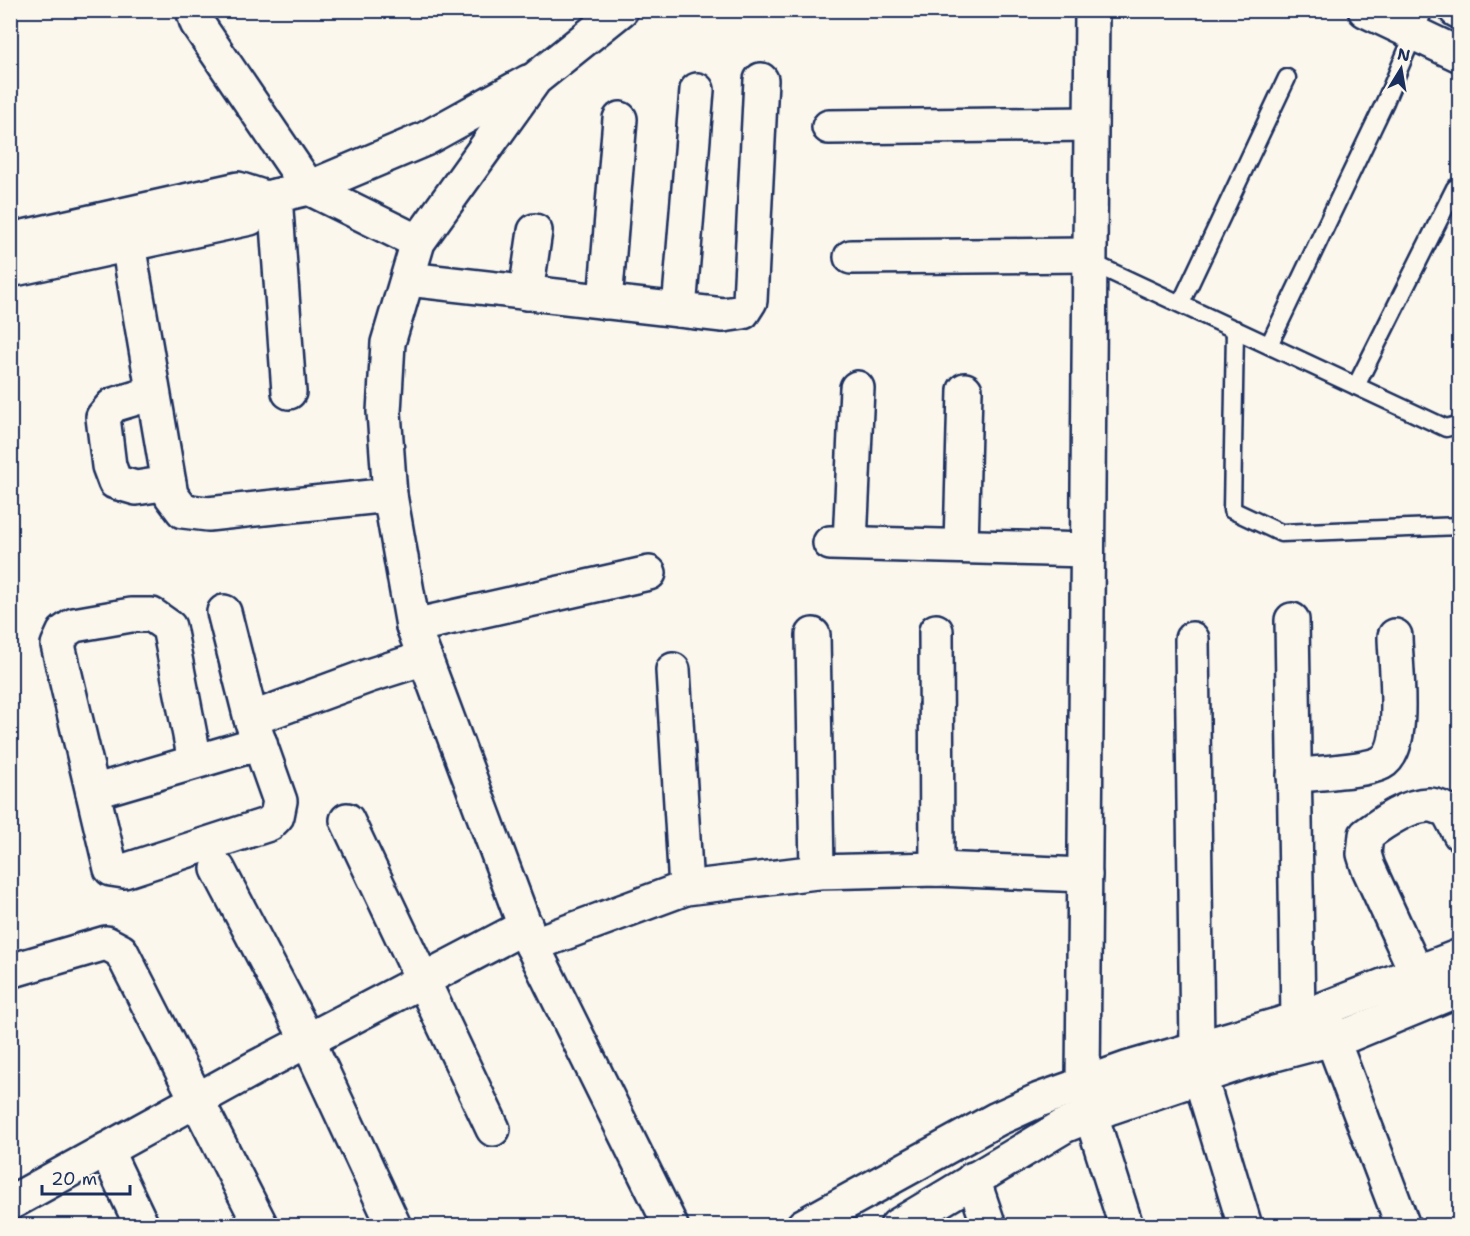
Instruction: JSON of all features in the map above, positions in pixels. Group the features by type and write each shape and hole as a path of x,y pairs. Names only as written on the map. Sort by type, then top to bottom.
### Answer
{"street":[{"path":"193,10 197,23 309,188 417,242"},
{"path":"10,240 238,189 270,197 309,188 424,139 535,78 621,10"},
{"path":"1092,10 1084,874 1087,1100 1126,1226"},
{"path":"1365,10 1419,22 1460,55"},
{"path":"535,78 417,242 388,343 384,412 390,495 413,626 529,935 671,1226"},
{"path":"408,279 723,315 744,312 750,301 762,80"},
{"path":"679,310 697,90"},
{"path":"605,302 620,119"},
{"path":"829,127 1091,124"},
{"path":"10,270 250,218 270,197"},
{"path":"270,197 289,392"},
{"path":"526,293 535,231"},
{"path":"128,244 171,495 183,511 208,514 390,495"},
{"path":"850,257 1089,258"},
{"path":"857,388 840,543 1087,550"},
{"path":"961,546 965,390"},
{"path":"153,393 113,405 103,417 109,466 115,482 136,488 169,483"},
{"path":"413,626 649,573"},
{"path":"195,762 170,627 152,615 131,615 74,625 64,632 58,645 111,868 124,871 269,824 277,816 280,801 256,731 224,612"},
{"path":"1292,620 1294,776 1318,1022 1403,1226"},
{"path":"936,631 938,869"},
{"path":"813,635 817,872"},
{"path":"1294,776 1378,765 1393,752 1398,730 1395,636"},
{"path":"1192,639 1198,1063 1245,1226"},
{"path":"93,792 195,762 368,676 425,658"},
{"path":"673,670 686,888"},
{"path":"1417,974 1368,867 1364,854 1366,835 1382,823 1408,811 1431,805 1448,811 1460,834"},
{"path":"347,820 493,1129"},
{"path":"218,869 308,1041 394,1226"},
{"path":"22,1226 11,1203 198,1099 422,981 529,935 686,888 817,872 938,869 1084,874"},
{"path":"10,971 106,943 121,951 261,1226"},
{"path":"803,1226 997,1119 1039,1100 1087,1100 1318,1022 1417,974 1460,956"},
{"path":"1318,1022 1351,1034 1460,989"},
{"path":"897,1226 1065,1126 1087,1100"},
{"path":"106,1150 142,1226"},
{"path":"973,1179 990,1226"}],"lane":[{"path":"1269,345 1419,22"},
{"path":"1181,303 1287,78"},
{"path":"1356,386 1455,188"},
{"path":"1089,258 1446,428 1460,424"},
{"path":"1235,329 1232,510 1281,533 1460,526"}]}
